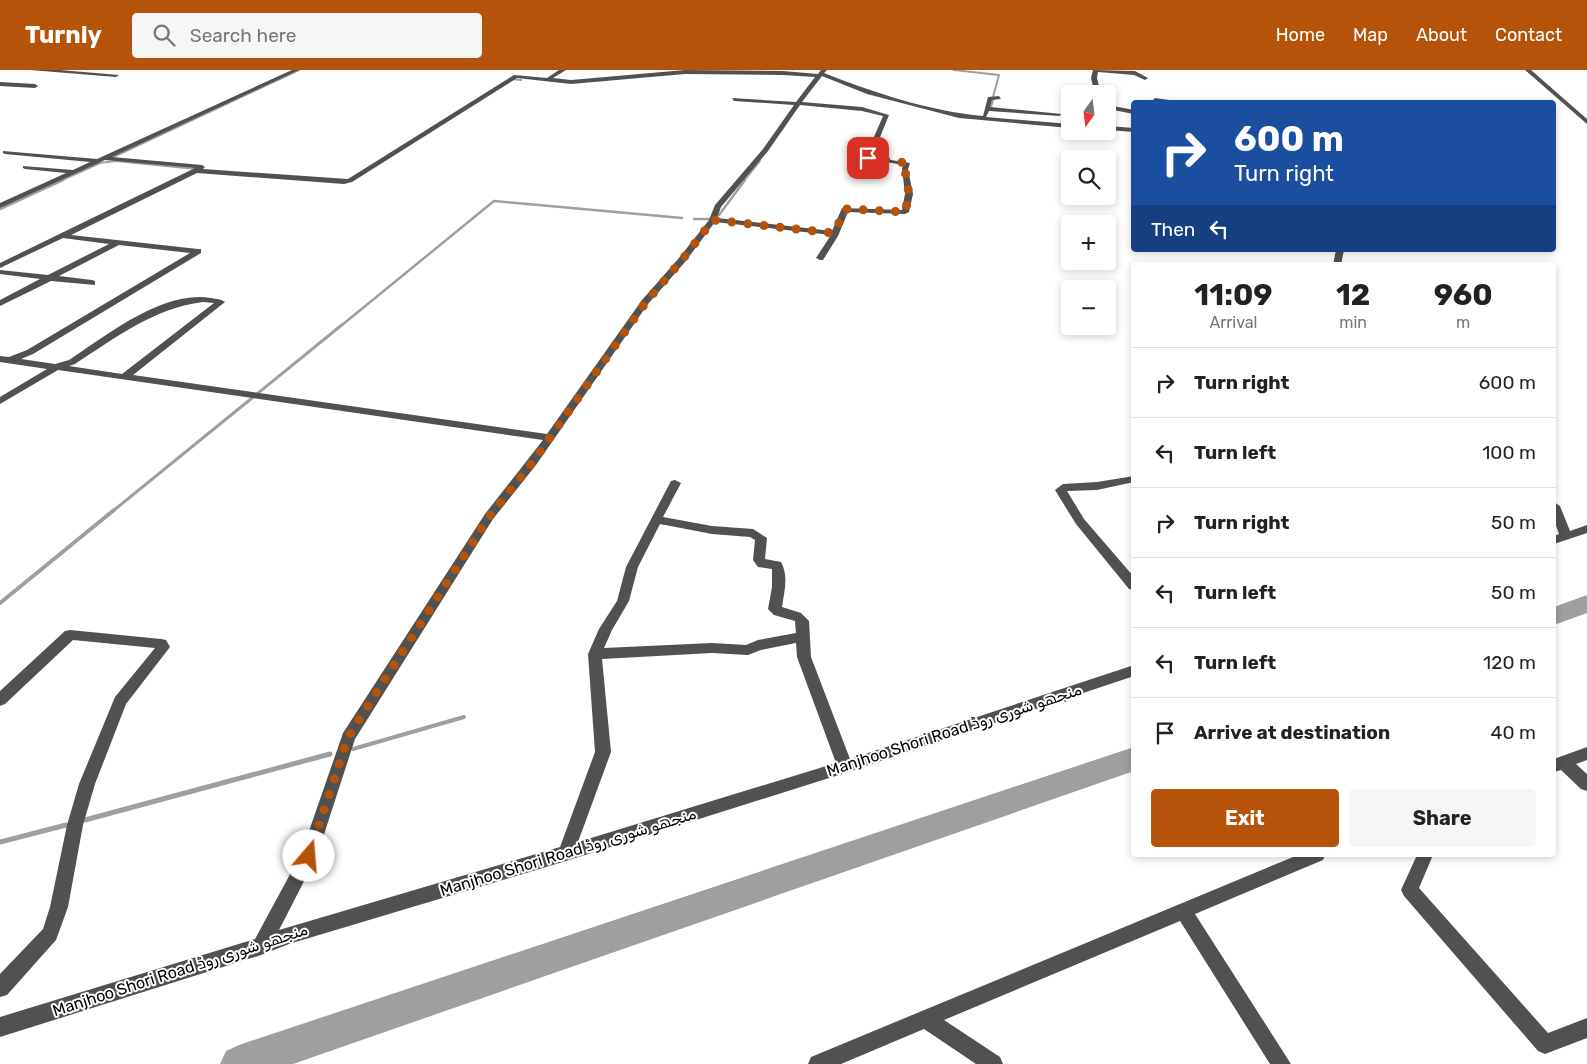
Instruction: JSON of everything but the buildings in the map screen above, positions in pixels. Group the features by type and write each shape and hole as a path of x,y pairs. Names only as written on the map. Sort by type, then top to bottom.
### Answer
{"street":[{"path":"33,70 79,71 116,75"},
{"path":"0,206 296,70"},
{"path":"547,80 563,70"},
{"path":"1096,85 1094,78 1096,70 1143,74"},
{"path":"1528,70 1587,122"},
{"path":"196,171 273,178 350,181 516,73 547,80 595,81 650,74 750,71 821,74 831,76 869,93 959,116 1061,125"},
{"path":"595,73 593,77 595,81"},
{"path":"261,946 309,856 348,737 489,517 549,438 646,302 713,220 718,207 766,150 821,74"},
{"path":"0,84 35,86"},
{"path":"981,118 984,117 990,98 999,98"},
{"path":"734,99 862,109 886,115 868,158 907,163 905,170 909,194 905,212 847,209 833,233 834,236 820,258"},
{"path":"987,109 1059,114"},
{"path":"1116,109 1131,111"},
{"path":"1116,129 1131,130"},
{"path":"0,266 202,167 6,152"},
{"path":"25,167 75,172"},
{"path":"713,220 833,233"},
{"path":"11,360 30,352 198,251 63,236"},
{"path":"0,303 118,243"},
{"path":"0,272 92,283"},
{"path":"0,401 56,367 72,362 161,307 191,300 221,302 124,377"},
{"path":"0,358 549,438"},
{"path":"1131,480 1097,486 1064,488 1061,490 1080,521 1131,582"},
{"path":"566,853 603,752 595,654 606,629 623,601 632,568 675,483"},
{"path":"1556,511 1566,536"},
{"path":"656,520 712,530 753,533 761,538 759,560 762,564 777,565 780,574 780,586 775,609 780,613 794,614 800,617 802,621 804,657 845,767"},
{"path":"1556,539 1587,529"},
{"path":"0,700 70,635 149,642 161,644 163,647 120,701 87,784 75,825 59,907 50,934 0,988"},
{"path":"595,654 712,648 748,650 758,645 803,637"},
{"name":"Manjhoo Shori Road منجھو شوری روڈ","path":"0,1027 261,946 289,935 566,853 845,767 1131,671"},
{"path":"1558,764 1587,753"},
{"path":"1558,764 1587,784"},
{"path":"818,1064 1312,857"},
{"path":"1423,857 1410,890 1546,1044 1587,1028"},
{"path":"1184,912 1282,1064"},
{"path":"925,1019 993,1064"}],"waterway":[{"path":"109,159 299,70"},
{"path":"954,70 999,75 993,97"},
{"path":"511,79 521,80"},
{"path":"991,107 993,100"},
{"path":"99,163 116,161 196,169"},
{"path":"744,181 760,161"},
{"path":"60,181 100,163"},
{"path":"0,209 63,180"},
{"path":"719,215 745,180"},
{"path":"342,325 494,201 682,218"},
{"path":"694,219 709,219"},
{"path":"113,511 343,324"},
{"path":"0,603 114,510"},
{"path":"1556,615 1587,604"},
{"path":"353,749 464,717"},
{"path":"85,820 330,754"},
{"path":"239,1064 1131,760"},
{"path":"0,842 66,825"}],"route":[{"path":"309,856 348,737 489,517 532,463 594,372 646,302 713,220 833,233 847,209 905,212 909,199 905,170 907,163 900,160 868,158"}]}
